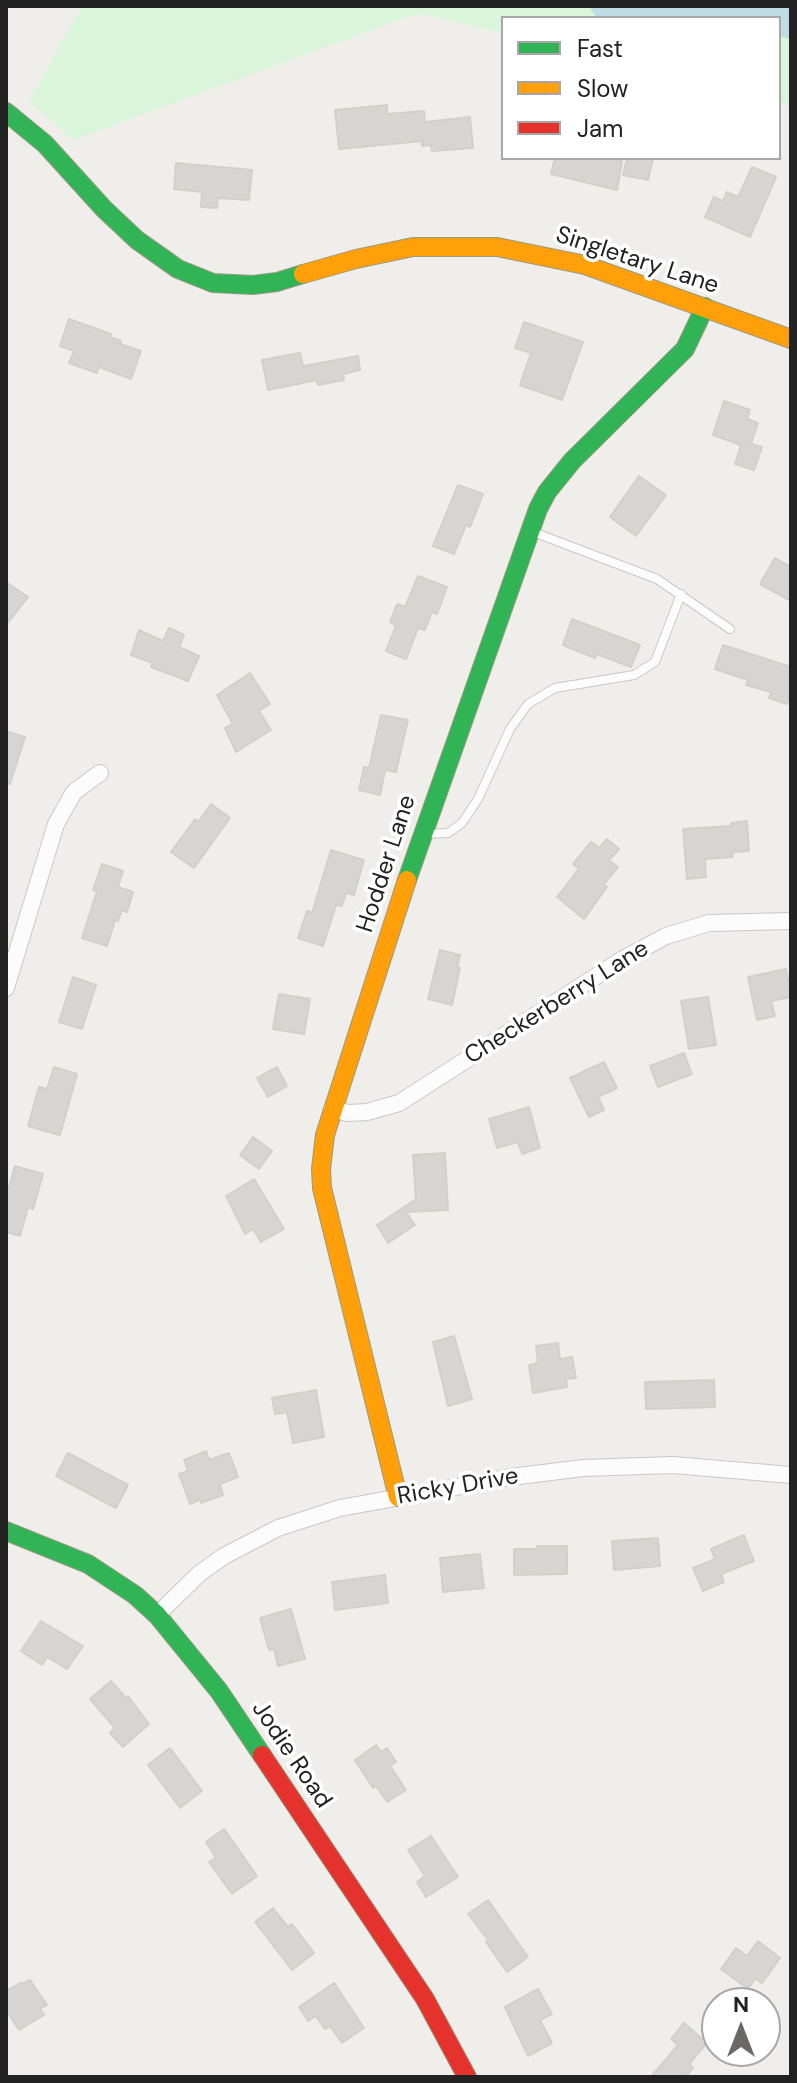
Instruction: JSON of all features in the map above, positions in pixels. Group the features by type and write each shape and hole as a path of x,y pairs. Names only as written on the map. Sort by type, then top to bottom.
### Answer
{"street":[{"name":"Singletary Lane","path":"6,112 45,144 137,240 178,269 213,283 253,285 277,282 386,252 413,247 466,245 571,261 791,339"},
{"name":"Hodder Lane","path":"398,1497 322,1188 322,1154 332,1109 422,834 528,530 547,492 559,476 685,349 705,307"},
{"path":"6,988 56,824 74,792 100,773"},
{"name":"Checkerberry Lane","path":"332,1109 348,1113 367,1112 399,1103 623,959 666,936 709,923 791,921"},
{"name":"Ricky Drive","path":"157,1615 200,1573 250,1541 310,1516 398,1497 545,1472 628,1465 791,1475"},
{"name":"Jodie Road","path":"6,1531 88,1564 135,1595 157,1615 219,1691 425,1999 467,2077"}],"lane":[{"path":"528,530 637,570 681,594 730,629"},
{"path":"422,834 438,836 462,823 478,799 519,715 540,695 569,684 634,675 655,662 681,594"}],"green space":[{"path":"82,6 791,6 791,107 781,102 781,16 501,16 501,33 418,13 73,140 29,101"}],"water":[{"path":"589,6 791,6 791,39 781,36 781,16 596,16"}],"building":[{"path":"387,105 387,114 424,111 425,122 470,117 473,148 432,151 431,145 422,146 422,141 339,149 335,110"},
{"path":"554,160 622,161 617,190 551,174"},
{"path":"627,160 653,160 648,180 623,175"},
{"path":"176,163 252,170 249,200 218,198 217,208 201,207 202,192 174,189"},
{"path":"752,167 776,177 750,237 705,217 714,197 723,201 727,192 738,197"},
{"path":"69,319 111,334 110,337 121,341 120,344 141,351 131,379 99,367 97,373 69,363 74,351 60,346"},
{"path":"524,322 583,342 562,400 520,385 531,353 515,348"},
{"path":"300,353 303,366 358,356 360,370 343,374 344,380 318,385 317,380 268,390 262,360"},
{"path":"724,401 750,410 747,419 758,423 751,444 762,447 754,470 735,464 741,445 713,435"},
{"path":"639,476 666,495 636,536 610,517"},
{"path":"458,485 483,494 470,527 466,525 454,554 433,546"},
{"path":"775,558 791,567 791,601 760,584"},
{"path":"418,576 447,587 437,614 432,612 425,630 418,628 406,659 386,651 396,625 390,622 397,604 405,607"},
{"path":"6,582 28,597 6,625"},
{"path":"572,619 640,645 631,667 597,654 595,658 563,645"},
{"path":"169,628 184,635 179,647 199,656 188,681 151,667 153,663 131,655 139,630 163,641"},
{"path":"723,645 791,667 791,690 787,704 769,698 771,692 746,685 748,680 715,669"},
{"path":"250,673 270,704 259,711 271,730 236,752 225,728 233,724 217,695"},
{"path":"381,715 408,720 396,772 385,770 380,795 359,790 364,767 369,768"},
{"path":"6,731 25,737 10,784 6,784"},
{"path":"211,804 230,818 194,868 171,852 195,819 198,822"},
{"path":"747,821 749,851 732,852 733,857 705,859 706,877 687,879 683,829 731,826 731,823"},
{"path":"607,839 619,849 609,860 618,867 604,884 607,887 584,919 557,897 579,869 573,864 591,842 599,848"},
{"path":"331,850 364,860 354,895 346,893 342,906 336,905 323,946 298,938 307,911 312,913"},
{"path":"102,864 123,871 118,887 133,892 127,912 122,910 118,921 115,920 107,946 82,938"},
{"path":"440,950 460,955 452,1005 428,999"},
{"path":"786,969 791,997 771,1001 775,1016 757,1020 748,977"},
{"path":"73,977 96,985 82,1029 59,1022"},
{"path":"279,994 310,999 304,1034 273,1029"},
{"path":"708,997 716,1045 689,1049 681,1001"},
{"path":"684,1053 692,1074 658,1087 650,1066"},
{"path":"604,1062 617,1088 598,1097 604,1110 589,1117 570,1078"},
{"path":"54,1067 77,1074 60,1135 28,1126 39,1087 47,1089"},
{"path":"277,1067 287,1086 268,1097 257,1078"},
{"path":"529,1107 540,1148 522,1154 518,1142 497,1148 489,1119"},
{"path":"253,1137 272,1151 259,1169 240,1155"},
{"path":"445,1153 448,1210 406,1212 415,1225 388,1243 377,1225 416,1199 413,1155"},
{"path":"15,1166 43,1174 33,1209 28,1207 20,1236 6,1232 6,1198"},
{"path":"254,1179 284,1229 261,1242 253,1229 245,1234 226,1196"},
{"path":"454,1336 472,1399 448,1406 433,1342"},
{"path":"558,1343 560,1359 572,1357 576,1378 566,1379 567,1387 533,1393 529,1365 538,1363 536,1346"},
{"path":"714,1380 715,1407 646,1409 645,1382"},
{"path":"316,1390 324,1437 293,1443 287,1412 275,1414 272,1398"},
{"path":"206,1451 209,1460 229,1453 238,1477 220,1484 223,1495 190,1504 179,1474 188,1471 184,1460"},
{"path":"68,1453 128,1485 116,1508 56,1476"},
{"path":"744,1535 754,1561 721,1574 724,1582 703,1591 693,1568 715,1559 711,1549"},
{"path":"658,1538 660,1566 614,1570 612,1541"},
{"path":"537,1546 567,1546 567,1574 514,1575 514,1549 538,1549"},
{"path":"480,1554 484,1588 443,1592 440,1558"},
{"path":"385,1575 388,1603 335,1610 332,1582"},
{"path":"291,1609 305,1659 278,1666 274,1649 269,1650 260,1618"},
{"path":"41,1621 83,1646 67,1669 47,1657 42,1665 21,1651"},
{"path":"111,1681 126,1698 128,1696 149,1724 123,1747 110,1733 115,1728 90,1699"},
{"path":"376,1745 381,1752 387,1748 396,1762 390,1766 406,1790 387,1802 376,1786 373,1788 355,1760"},
{"path":"170,1748 202,1791 180,1808 148,1765"},
{"path":"224,1829 257,1876 232,1894 209,1862 216,1858 206,1842"},
{"path":"431,1836 458,1877 426,1897 417,1882 425,1876 408,1850"},
{"path":"488,1900 528,1957 507,1972 468,1914"},
{"path":"273,1908 288,1927 292,1924 314,1953 292,1970 255,1922"},
{"path":"758,1941 780,1958 762,1983 755,1979 749,1987 745,1987 721,1969 736,1948 747,1956"},
{"path":"30,1980 47,2005 40,2009 44,2015 19,2030 6,2010 6,1991"},
{"path":"334,1983 364,2028 342,2043 330,2026 325,2029 316,2016 308,2021 299,2007"},
{"path":"538,1989 552,2014 540,2020 552,2043 528,2056 505,2007"},
{"path":"684,2023 701,2038 701,2050 689,2064 693,2068 686,2077 651,2077 678,2045 671,2039"}],"traffic: fast":[{"path":"6,112 45,144 137,240 178,269 213,283 253,285 303,274"},
{"path":"407,880 538,509 547,492 572,461 685,349 705,307"},
{"path":"6,1531 88,1564 135,1595 157,1615 219,1691 262,1755"}],"traffic: slow":[{"path":"303,274 413,247 497,247 585,265 791,339"},
{"path":"398,1497 322,1188 321,1169 325,1135 407,880"}],"traffic: jam":[{"path":"262,1755 425,1999 467,2077"}]}
